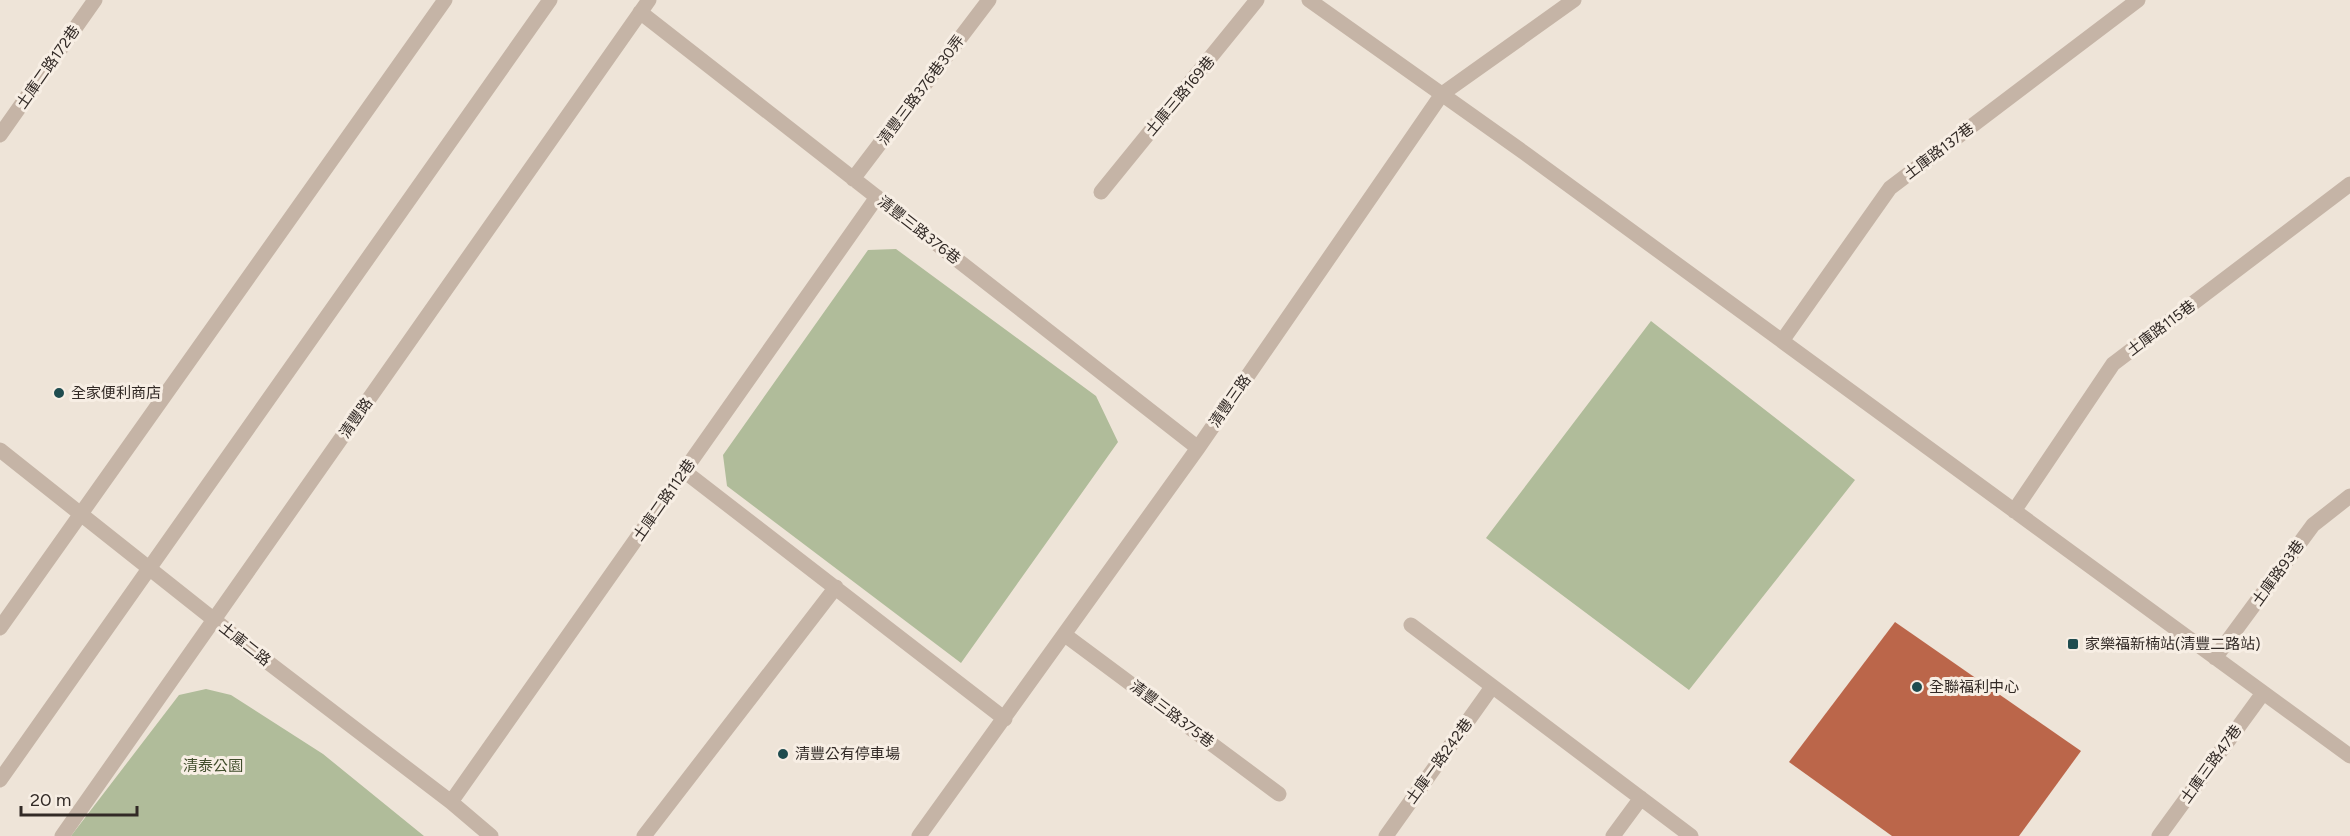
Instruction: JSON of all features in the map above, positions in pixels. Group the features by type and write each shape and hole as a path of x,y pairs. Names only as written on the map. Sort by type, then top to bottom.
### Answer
{"street":[{"name":"土庫二路172巷","path":"0,135 95,0"},
{"path":"0,628 445,0"},
{"path":"0,780 550,0"},
{"name":"清豐三路376巷30弄","path":"854,179 988,0"},
{"name":"土庫三路169巷","path":"1101,192 1257,0"},
{"path":"1309,0 1442,94 2350,756"},
{"name":"清豐三路","path":"919,836 1198,448 1442,94 1574,0"},
{"name":"土庫路137巷","path":"1782,341 1890,188 2138,0"},
{"name":"清豐三路376巷","path":"644,6 854,179 1198,448"},
{"name":"清豐路","path":"62,836 644,6"},
{"name":"土庫路115巷","path":"2014,511 2113,364 2350,184"},
{"name":"土庫二路112巷","path":"451,802 877,197"},
{"name":"土庫二路","path":"0,450 213,620 451,802 491,836"},
{"path":"684,471 1005,719"},
{"name":"土庫路93巷","path":"2215,658 2313,525 2350,496"},
{"path":"644,836 836,587"},
{"path":"1411,625 1691,836"},
{"name":"清豐三路375巷","path":"1065,635 1279,794"},
{"name":"土庫一路242巷","path":"1386,836 1492,687"},
{"name":"土庫三路47巷","path":"2159,836 2263,693"},
{"path":"1613,836 1641,798"}],"green space":[{"path":"896,249 1096,396 1118,442 961,663 727,486 723,455 868,250"},
{"path":"1651,321 1855,480 1689,690 1486,538"},
{"name":"清泰公園","path":"206,689 231,695 323,754 424,836 71,836 179,695"}],"building":[{"name":"全聯福利中心","path":"1895,622 2081,751 2019,836 1892,836 1789,762"}],"place":[{"name":"全家便利商店","path":"59,393"},
{"name":"家樂福新楠站(清豐二路站)","path":"2073,644"},
{"name":"全聯福利中心","path":"1917,687"},
{"name":"清豐公有停車場","path":"783,754"}]}
